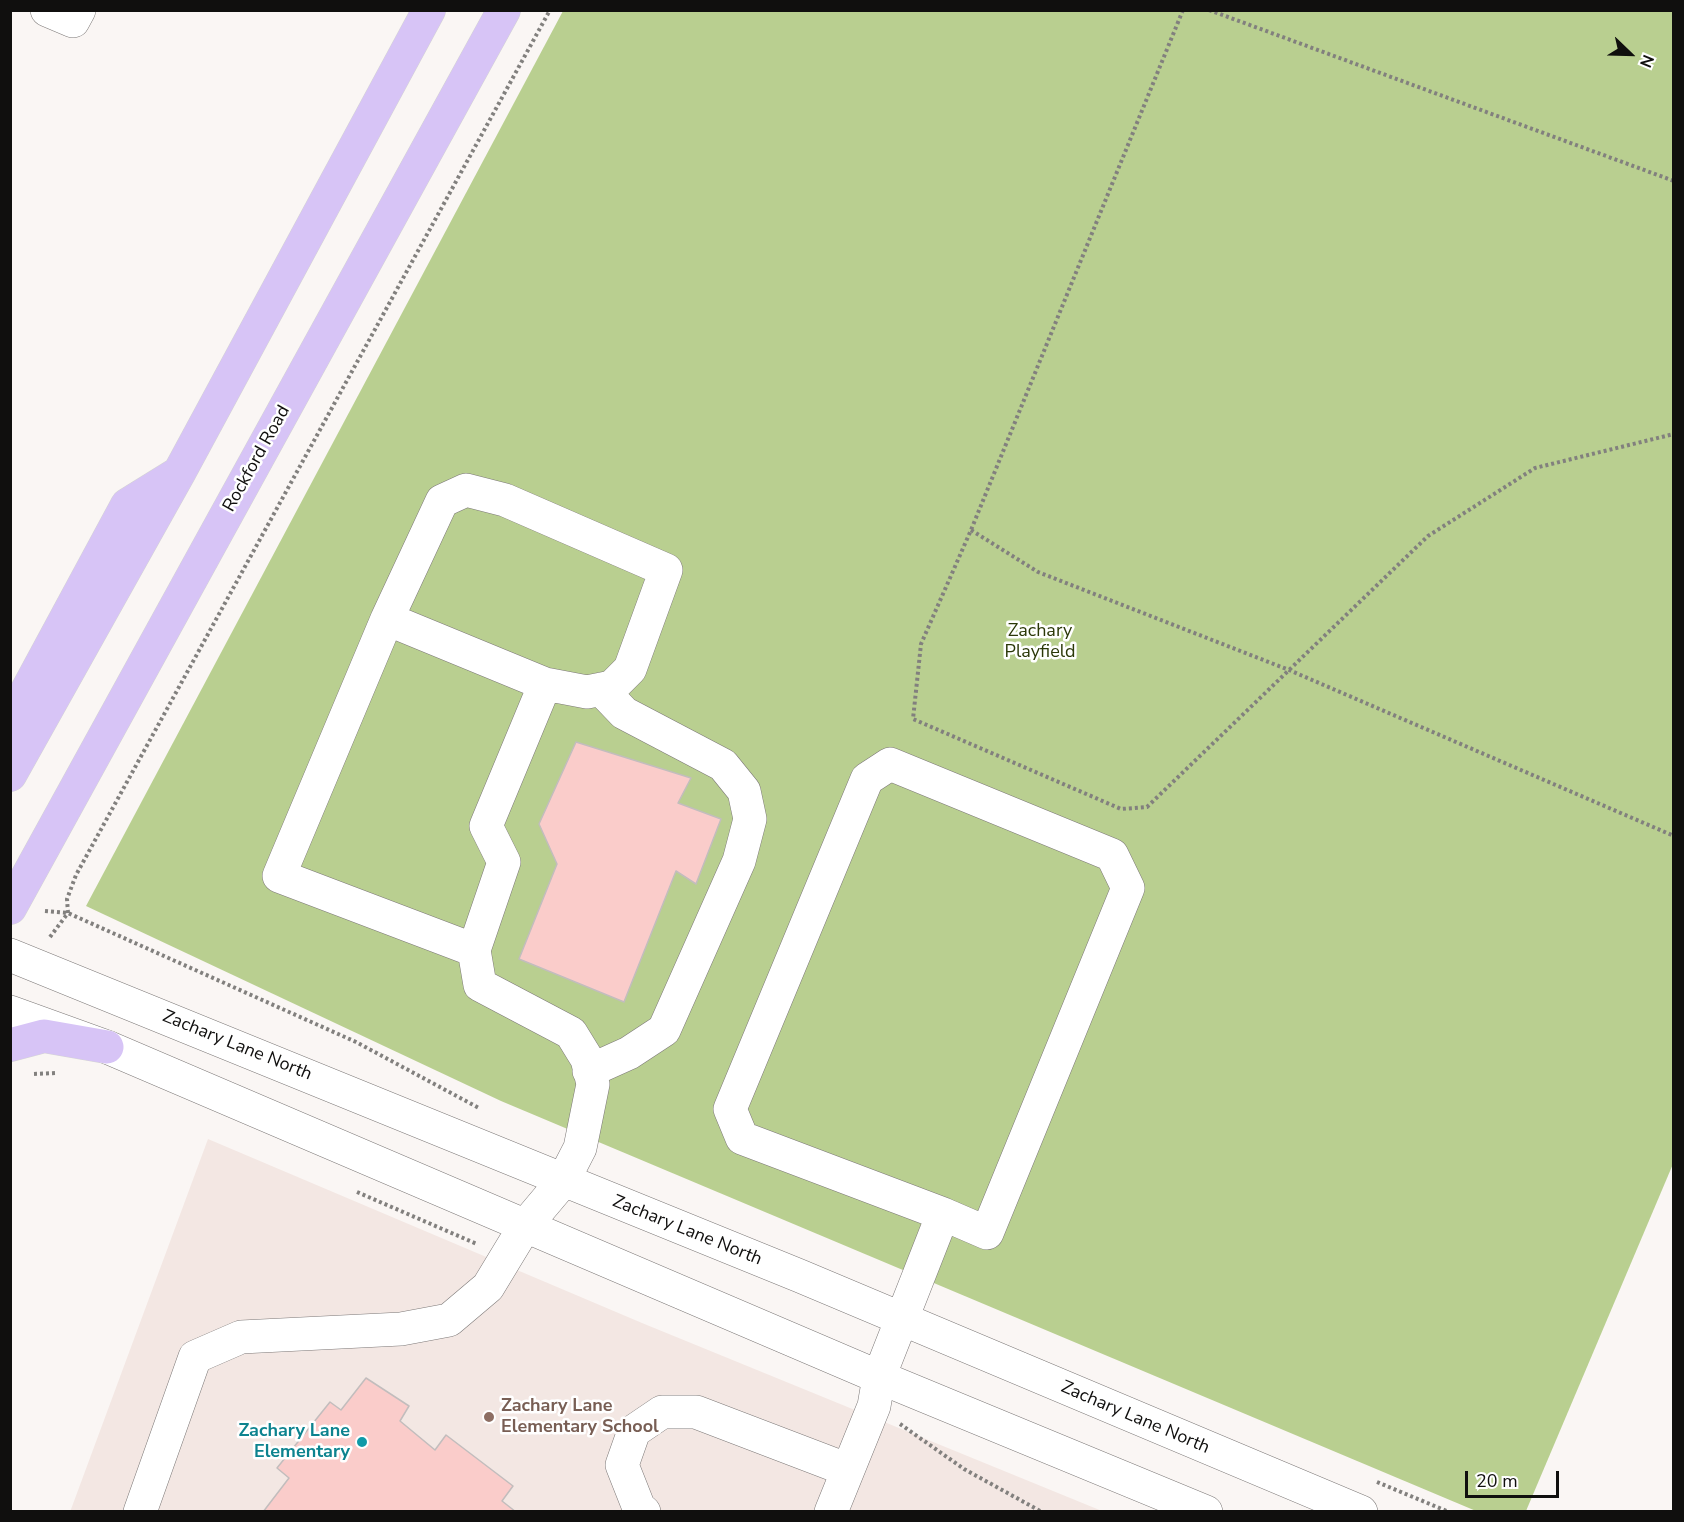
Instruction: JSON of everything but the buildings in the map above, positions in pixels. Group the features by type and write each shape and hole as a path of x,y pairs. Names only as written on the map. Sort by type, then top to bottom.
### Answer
{"main road":[{"path":"10,775 179,473 429,10"},
{"name":"Rockford Road","path":"10,908 504,10"},
{"path":"10,722 127,505 179,473"},
{"path":"10,1045 44,1036 107,1047"}],"street":[{"path":"387,619 545,684 588,693 612,687 630,669 666,570 505,500 466,490 442,501 387,619 279,876 474,950"},
{"path":"140,1512 195,1357 241,1337 401,1329 449,1320 488,1287 525,1226 562,1181 580,1148 592,1084 587,1059 571,1034 480,985 474,950 504,862 486,826 545,684"},
{"path":"589,1071 629,1053 664,1030 739,861 750,819 744,791 723,765 624,713 602,689"},
{"path":"890,764 1112,855 1128,888 987,1233 943,1214 742,1138 730,1109 867,779 890,764"},
{"name":"Zachary Lane North","path":"21,959 462,1137 562,1181 903,1320 1361,1512"},
{"path":"10,1012 107,1047 879,1377 1206,1512"},
{"path":"831,1512 874,1406 879,1377 943,1214"},
{"path":"644,1512 639,1508 622,1465 633,1431 662,1412 696,1412 848,1470"}],"path":[{"path":"21,959 68,913 67,899 76,875 550,10"},
{"path":"1183,10 971,530 921,644 913,719 1121,809 1147,807 1428,536 1535,468 1674,434"},
{"path":"1209,10 1674,181"},
{"path":"971,530 1038,572 1289,670 1674,836"},
{"path":"68,913 244,994 356,1042 487,1112"},
{"path":"1372,1480 1449,1512"}],"shaded area":[{"name":"Zachary Lane Elementary School","path":"208,1139 642,1323 1102,1511 70,1512"}],"green space":[{"name":"Zachary Playfield","path":"563,11 1673,11 1673,1164 1526,1511 1476,1511 501,1101 86,906"}],"place":[{"name":"Zachary Lane Elementary School","path":"489,1417"},
{"name":"Zachary Lane Elementary","path":"362,1442"}]}
